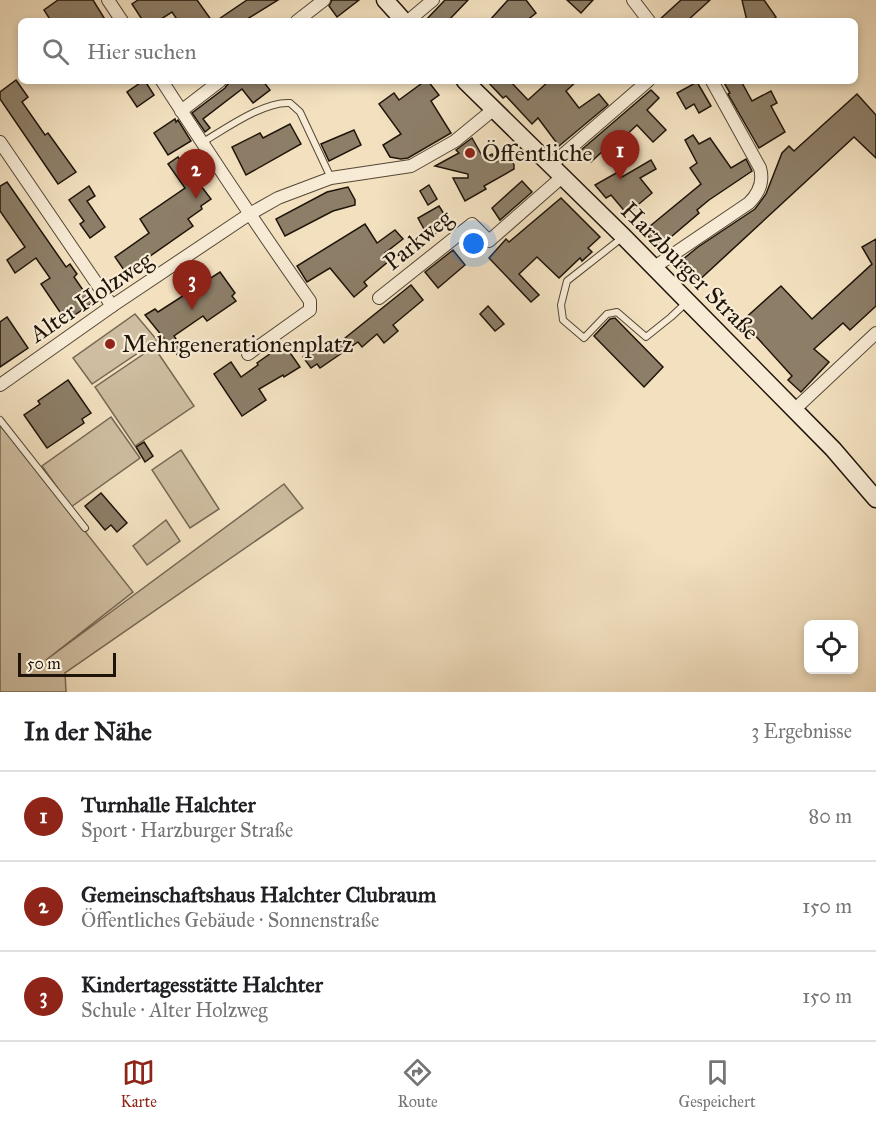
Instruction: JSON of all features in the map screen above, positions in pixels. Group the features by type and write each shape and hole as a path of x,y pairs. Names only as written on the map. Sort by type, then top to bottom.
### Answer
{"main road":[{"path":"385,0 403,18"},
{"name":"Harzburger Straße","path":"468,84 833,449 876,499"}],"street":[{"path":"108,0 120,18"},
{"path":"301,18 324,0"},
{"path":"410,18 433,0"},
{"path":"633,0 647,18"},
{"path":"164,84 248,215 310,302 310,310 248,354"},
{"path":"181,111 216,84"},
{"path":"557,171 645,84"},
{"path":"653,268 749,203 760,188 762,180 760,168 714,84"},
{"name":"Alter Holzweg","path":"0,385 112,306 248,215 278,198 331,178 411,166 455,141 494,109"},
{"path":"0,142 112,306"},
{"name":"Parkweg","path":"379,298 472,224 489,241 557,171"},
{"path":"794,410 876,333"}],"lane":[{"path":"203,142 251,114 275,104 290,103 300,112 331,178"},
{"path":"623,237 567,281 561,305 563,320 584,339 607,314 617,312 646,337 687,302"},
{"path":"0,420 85,528"}],"shaded area":[{"path":"135,314 157,340 92,384 73,358"},
{"path":"154,347 194,406 135,446 95,387"},
{"path":"111,417 140,458 71,507 42,466"},
{"path":"0,424 133,592 46,660 284,484 303,508 65,673 66,692 0,692"},
{"path":"181,450 219,509 190,528 152,470"},
{"path":"166,520 180,541 147,565 133,546"}],"building":[{"path":"58,0 93,0 104,18 49,18 44,10"},
{"path":"138,0 197,0 210,18 176,18 172,12 163,18 141,18 132,4"},
{"path":"247,0 278,0 249,18 220,18"},
{"path":"332,0 359,0 337,17 329,6"},
{"path":"445,0 468,0 451,18 428,18"},
{"path":"508,0 526,0 536,13 530,18 492,18"},
{"path":"567,0 593,0 581,13"},
{"path":"681,0 710,0 690,18 661,18"},
{"path":"742,0 764,0 776,17 775,18 746,18"},
{"path":"16,80 28,97 22,102 45,135 48,133 76,172 58,184 0,99 0,92"},
{"path":"139,84 147,84 154,95 137,107 127,92"},
{"path":"228,84 265,84 270,90 253,103 242,89 203,119 210,128 205,132 192,113"},
{"path":"421,84 430,84 439,95 431,101 451,133 408,158 390,157 383,145 401,134 379,104 394,93 399,100"},
{"path":"490,84 513,84 528,100 546,84 574,84 566,91 579,108 599,94 608,105 559,146 538,118 532,124 506,96 503,98"},
{"path":"693,84 698,84 711,106 699,113 694,104 686,109 677,93"},
{"path":"725,84 743,84 752,101 771,91 777,103 771,106 785,132 759,148 728,94 730,93"},
{"path":"651,90 659,98 647,110 666,130 653,142 637,125 622,139 619,136 591,162 580,151"},
{"path":"857,94 876,115 876,158 854,137 695,284 677,264 755,209 766,194 782,153 789,146 794,151"},
{"path":"175,119 176,122 178,120 191,141 168,155 154,133"},
{"path":"290,124 301,144 246,175 232,147 260,133 263,138"},
{"path":"354,130 361,145 329,161 321,144"},
{"path":"693,135 699,144 710,138 731,168 746,159 752,171 709,200 697,210 699,213 658,248 644,231 701,184 690,168 697,163 685,140"},
{"path":"472,138 484,159 492,154 496,162 509,155 514,169 484,186 486,189 465,201 453,178 468,178 468,174 435,166 459,153 456,150"},
{"path":"178,157 199,187 201,186 211,199 188,219 193,226 126,273 115,257 149,233 140,219 185,188 168,164"},
{"path":"651,160 656,169 640,178 652,193 627,214 611,195 606,198 595,185 618,172 622,177"},
{"path":"522,181 532,192 500,220 492,208"},
{"path":"7,182 66,267 70,264 77,274 74,277 92,303 66,321 41,284 50,278 36,258 15,273 7,260 25,247 0,211 0,186"},
{"path":"429,185 437,199 428,205 420,191"},
{"path":"89,186 95,196 87,201 105,227 90,238 80,224 84,221 69,200"},
{"path":"348,187 355,200 355,205 333,211 285,236 276,219 327,192"},
{"path":"561,198 600,237 588,248 592,252 582,261 580,258 559,278 537,257 519,274 539,295 531,302 489,258 506,239 509,242"},
{"path":"439,206 451,225 434,234 429,226 424,229 418,218"},
{"path":"365,224 377,243 395,230 403,239 385,253 390,260 364,282 367,286 354,297 330,268 307,282 297,266"},
{"path":"876,239 876,306 850,330 843,323 814,349 829,362 801,392 788,380 792,376 742,321 781,286 812,319 872,264 862,247"},
{"path":"453,250 465,265 438,288 425,272"},
{"path":"220,272 235,293 232,296 236,301 207,321 203,316 174,336 186,354 180,358 145,315 155,309 158,312"},
{"path":"411,285 423,300 393,325 398,331 384,343 377,334 362,347 358,342 320,368 317,364 311,368 303,357 319,346 322,350 337,339 340,342"},
{"path":"488,306 504,324 495,331 480,314"},
{"path":"7,317 28,348 0,367 0,322"},
{"path":"615,318 663,367 644,387 594,336 610,319"},
{"path":"284,344 300,367 259,389 266,400 242,416 214,374 231,362 241,377"},
{"path":"68,380 91,413 82,419 84,423 47,448 24,415 40,404 38,401"},
{"path":"144,442 153,456 145,462 136,447"},
{"path":"101,493 127,523 117,532 111,525 105,530 85,506"}],"place":[{"name":"Öffentliche","path":"470,153"},
{"name":"Turnhalle Halchter","path":"620,180"},
{"name":"Gemeinschaftshaus Halchter Clubraum","path":"196,199"},
{"name":"Kindertagesstätte Halchter","path":"192,310"},
{"name":"Mehrgenerationenplatz","path":"110,344"}]}
